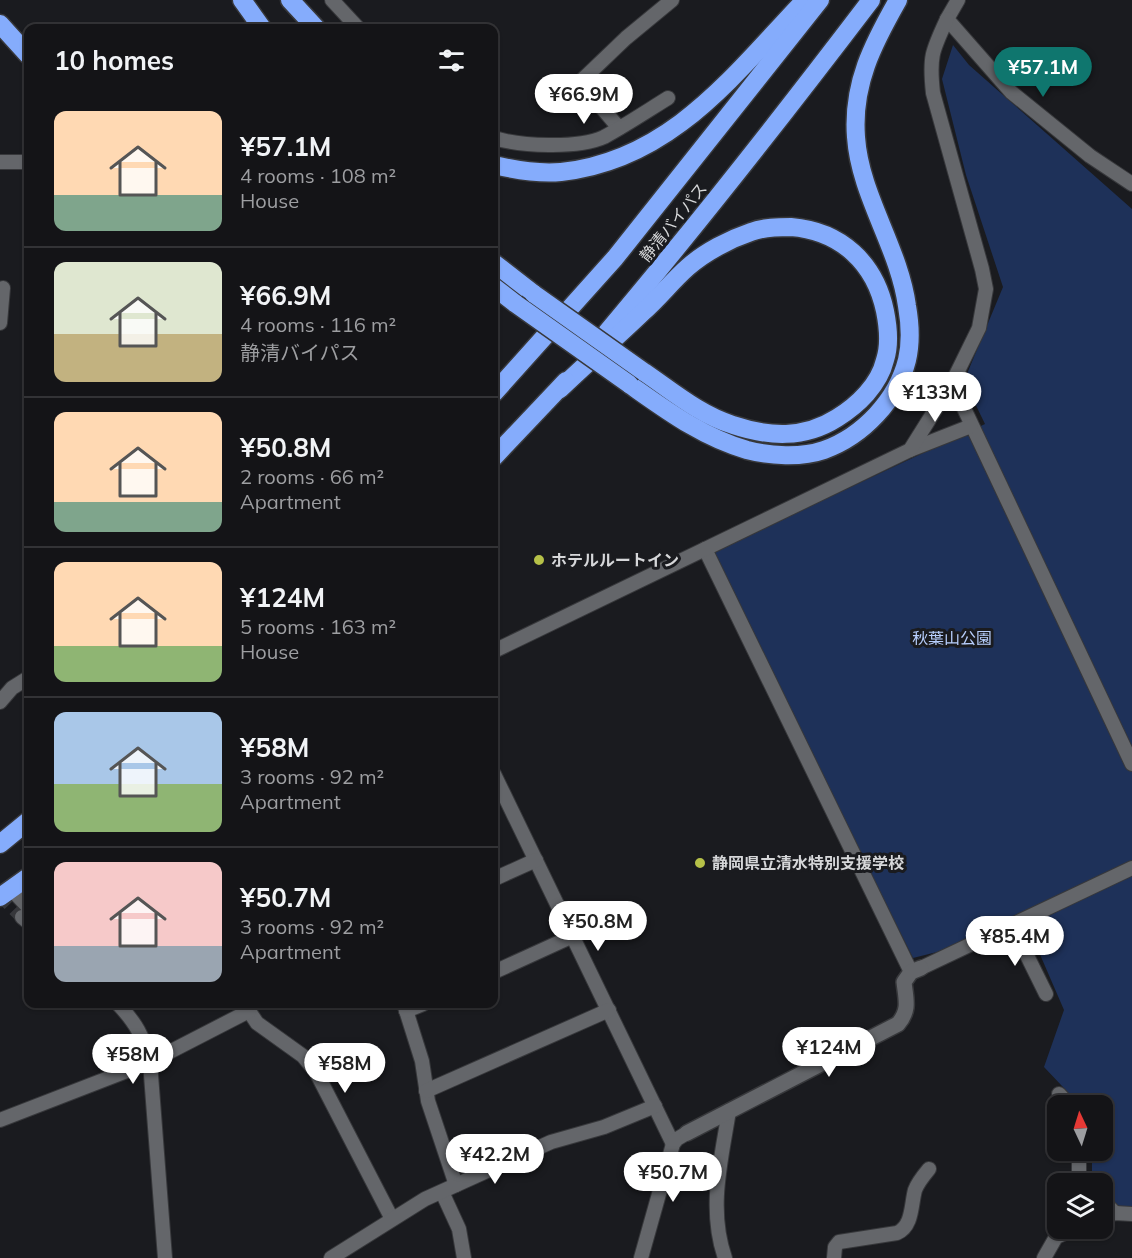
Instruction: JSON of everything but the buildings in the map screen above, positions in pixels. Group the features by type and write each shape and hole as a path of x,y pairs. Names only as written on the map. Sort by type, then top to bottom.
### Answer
{"highway":[{"path":"242,0 259,24"},
{"path":"290,0 312,24"},
{"path":"498,166 517,170 568,171 595,166 632,153 657,140 709,100 805,0"},
{"name":"静清バイパス","path":"498,389 615,258 820,0"},
{"name":"静清バイパス","path":"498,453 560,389 699,221 871,0"},
{"path":"498,291 680,419 716,440 750,451 789,455 823,450 851,436 873,420 893,394 907,361 908,308 903,277 859,162 855,135 856,104 863,69 897,0"},
{"path":"0,19 24,36"},
{"path":"0,24 24,51"},
{"path":"498,266 534,294 607,346 644,372 698,409 732,425 765,433 795,435 826,426 853,409 875,384 885,361 888,340 887,320 882,298 876,281 866,265 832,237 809,229 780,227 753,231 726,242 690,265 644,311 607,346 560,389"},
{"path":"0,844 24,824"},
{"path":"6,893 24,880"}],"street":[{"path":"332,0 354,24"},
{"path":"619,128 580,82 626,38 672,0"},
{"path":"910,450 952,383 979,328 986,289 933,93 930,68 933,49 958,0"},
{"path":"947,19 1011,92 1090,156 1132,184"},
{"path":"498,139 532,145 565,145 601,138 668,98"},
{"path":"0,162 24,162"},
{"path":"0,323 3,288"},
{"path":"952,383 1132,764"},
{"path":"498,649 910,450 971,426"},
{"path":"705,549 916,970"},
{"path":"0,702 12,688 24,680"},
{"path":"498,782 673,1144"},
{"path":"498,876 536,860"},
{"path":"641,1258 673,1144 677,1139 898,1024 905,1016 907,1004 904,982 916,970 1132,868"},
{"path":"6,893 24,913"},
{"path":"1012,925 1046,994"},
{"path":"498,970 573,936"},
{"path":"122,1008 142,1036 150,1062 165,1258"},
{"path":"0,1120 150,1062 245,1008"},
{"path":"248,1008 257,1023 303,1056 316,1072 392,1220"},
{"path":"405,1008 422,1061 428,1101 456,1185"},
{"path":"426,1091 609,1010"},
{"path":"331,1258 425,1199 551,1142 604,1127 655,1106"},
{"path":"725,1258 716,1220 716,1193 729,1111"},
{"path":"834,1258 835,1247 839,1242 904,1230 908,1224 916,1187 929,1169"},
{"path":"442,1192 459,1229 464,1258"},
{"path":"1113,1215 1132,1214"},
{"path":"1044,1258 1055,1239"}],"green space":[{"name":"秋葉山公園","path":"953,45 969,65 1132,209 1132,1209 1118,1207 1113,1203 1113,1173 1092,1173 1092,1161 1113,1161 1113,1095 1071,1095 1044,1067 1064,1010 1029,929 913,958 710,553 985,424 964,381 1003,287 966,175 942,79"}],"tunnel":[{"path":"0,894 22,917"}],"place":[{"name":"ホテルルートイン","path":"539,560"},
{"name":"静岡県立清水特別支援学校","path":"700,863"}]}
